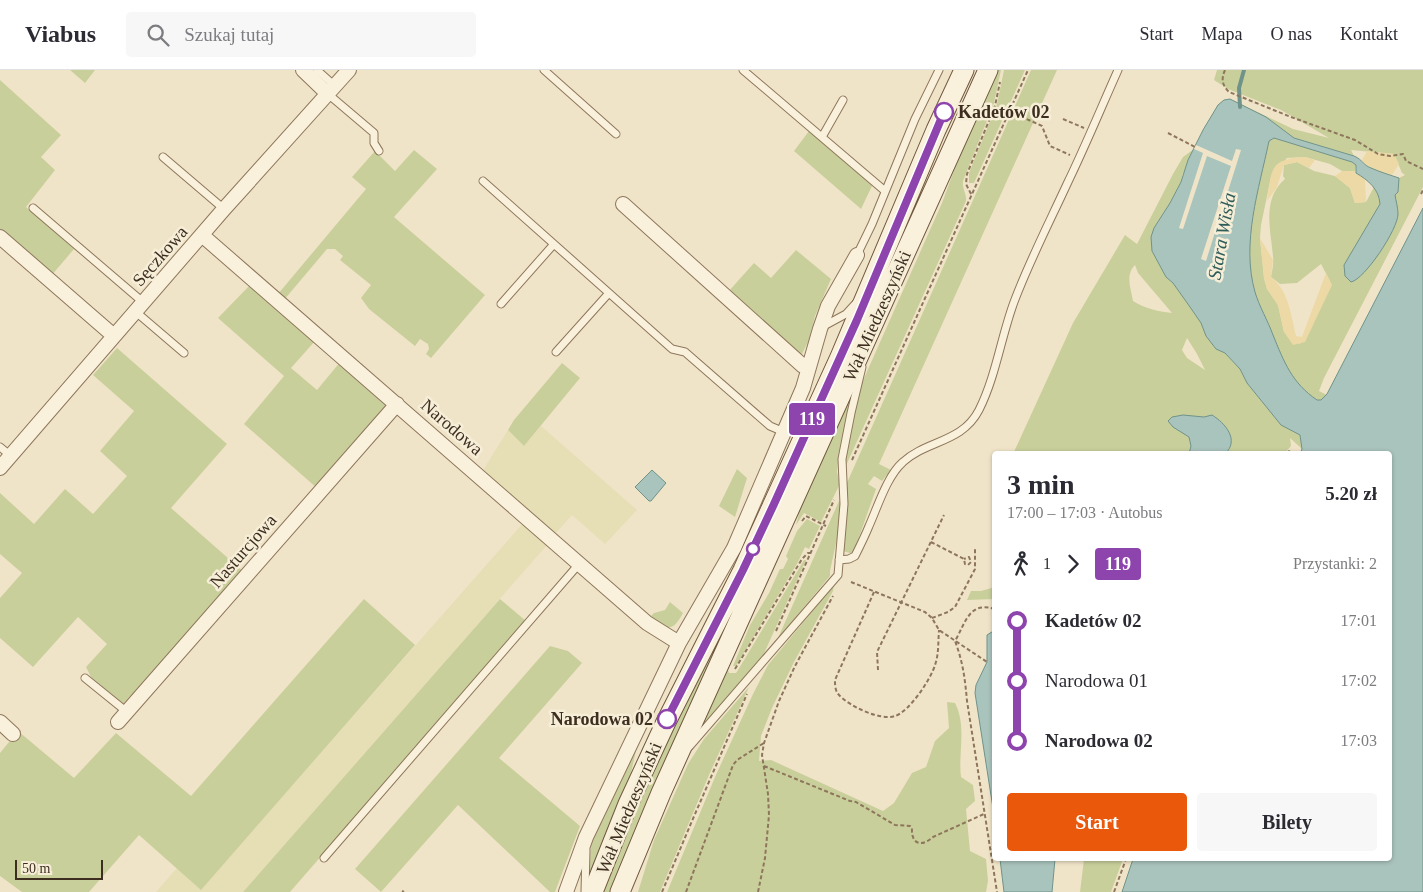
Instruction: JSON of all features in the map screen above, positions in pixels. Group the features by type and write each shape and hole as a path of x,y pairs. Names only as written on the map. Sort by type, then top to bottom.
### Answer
{"main road":[{"name":"Wał Miedzeszyński","path":"593,892 628,804 666,722 743,570 870,288 936,130 964,70"},
{"name":"Wał Miedzeszyński","path":"620,892 674,765 873,325 995,74"}],"street":[{"path":"303,70 331,90"},
{"name":"Sęczkowa","path":"0,468 5,451 114,336 348,70"},
{"path":"623,204 803,366"},
{"name":"Narodowa","path":"203,236 647,623 679,643"},
{"path":"0,237 114,336"},
{"name":"Wał Miedzeszyński","path":"566,892 586,837 679,643 734,548 803,388 820,328 834,294 857,255"},
{"name":"Nasturcjowa","path":"122,717 397,404"},
{"path":"0,722 13,734"}],"lane":[{"path":"317,70 331,90 374,132 374,143 379,151"},
{"path":"544,70 616,134"},
{"path":"743,70 886,191"},
{"path":"857,255 872,224 915,119 939,70"},
{"path":"839,560 855,556 881,498 902,462 958,434 968,425 978,411 992,379 1014,302 1118,70"},
{"path":"822,137 843,100"},
{"path":"163,157 224,209"},
{"path":"483,181 672,349 685,352 770,426 784,432"},
{"path":"33,208 140,307 184,353"},
{"path":"501,304 554,244"},
{"path":"820,328 846,314 870,288"},
{"path":"556,352 609,293"},
{"path":"674,765 838,575 844,504 842,459 851,412 873,325"},
{"path":"324,858 579,564"},
{"path":"85,678 122,717"},
{"path":"585,892 586,837"}],"path":[{"path":"775,633 1028,70"},
{"path":"1225,70 1222,76 1224,86 1229,92 1291,118 1355,140 1378,154 1390,156 1403,154 1406,161 1423,169"},
{"path":"971,194 966,184 967,174 995,106 995,74"},
{"path":"1009,111 1042,126 1050,146 1079,159"},
{"path":"1063,119 1086,129"},
{"path":"1168,133 1195,147"},
{"path":"1421,194 1423,190"},
{"path":"878,670 877,652 944,515"},
{"path":"806,516 825,525"},
{"path":"931,542 964,559"},
{"path":"932,618 955,607 975,569 975,547"},
{"path":"758,892 765,858 770,815 762,755 764,743 794,666 834,594 838,575"},
{"path":"851,582 925,612 932,618 939,630 987,662"},
{"path":"874,592 835,680 835,686 839,695 864,712 888,718 903,713 930,677 935,666 939,630"},
{"path":"955,642 974,609 980,607 992,609"},
{"path":"955,642 962,660 992,856"},
{"path":"662,892 699,802 750,688"},
{"path":"686,892 733,765 736,760 764,743"},
{"path":"764,766 856,802 895,825 910,826 915,841 920,843 927,842 933,836 985,814"},
{"path":"993,861 998,892"},
{"path":"1114,892 1125,861"}],"shaded area":[{"path":"541,426 637,510 605,544 572,515 554,535 482,472 508,430 524,446"},
{"path":"525,521 547,545 243,892 156,892 177,868 201,889"}],"green space":[{"path":"70,70 95,70 85,83"},
{"path":"996,70 1001,70 994,103 963,181 966,201 844,470 861,385 942,203 966,138"},
{"path":"1004,70 1025,70 974,183 969,183 969,173 997,104"},
{"path":"1031,70 1057,70 879,464 891,470 882,481 874,476 868,484 876,489 853,554 843,551 847,511 846,485"},
{"path":"1217,70 1423,70 1423,187 1324,378 1319,391 1327,395 1321,400 1317,401 1308,394 1290,372 1257,299 1251,276 1250,238 1256,197 1269,140 1274,138 1352,162 1356,165 1355,171 1342,171 1330,164 1305,157 1287,158 1271,177 1260,238 1264,278 1267,289 1278,305 1284,332 1300,344 1330,281 1321,264 1297,283 1280,284 1271,277 1273,260 1269,216 1270,206 1278,187 1285,179 1283,176 1284,165 1297,162 1314,171 1335,176 1350,188 1355,203 1366,202 1374,187 1380,199 1398,192 1399,178 1405,175 1402,173 1394,154 1351,150 1354,156 1274,132 1183,173 1181,182 1170,203 1154,228 1152,251 1166,277 1173,283 1190,307 1201,323 1206,336 1216,349 1225,353 1240,369 1247,383 1281,425 1300,435 1302,449 1290,438 1291,446 1287,451 1014,451 1073,323 1125,235 1137,244 1173,174 1183,157 1194,149 1218,105 1224,100 1230,99 1293,129 1329,138 1281,110 1228,89 1214,80","holes":["1135,265 1138,273 1172,313 1142,306 1133,301 1129,278","1187,338 1205,370 1187,358 1182,350"]},
{"path":"0,80 61,135 41,157 55,170 26,207 74,249 51,276 0,231"},
{"path":"809,131 860,173 872,186 861,209 794,151"},
{"path":"414,150 437,169 394,217 485,295 431,358 426,354 429,349 428,344 420,339 415,346 369,309 361,298 371,285 340,260 343,256 335,249 327,249 284,300 278,294 366,189 352,177 375,151 395,171"},
{"path":"796,250 831,279 815,316 809,340 801,356 728,292 754,263 771,278"},
{"path":"250,285 315,341 291,368 317,390 341,361 391,405 318,489 244,424 284,376 218,318"},
{"path":"117,348 227,444 171,508 245,573 134,698 130,696 123,704 91,677 86,667 107,644 78,617 33,667 0,638 0,598 22,573 0,554 0,493 34,524 65,489 93,514 127,476 100,451 134,411 93,375"},
{"path":"562,363 580,378 524,446 508,430 514,420"},
{"path":"854,386 839,452 837,472 840,484 821,522 804,513 796,525 802,500"},
{"path":"737,469 747,478 735,517 719,506"},
{"path":"839,501 841,502 839,529 830,576 778,638"},
{"path":"807,519 820,526 809,549 805,547 736,666 733,666 750,625 769,593 780,569 783,569 788,559 786,556 797,531"},
{"path":"804,560 806,560 762,658 701,730 698,731 727,666 729,673 736,673"},
{"path":"834,585 833,591 794,662 772,708 761,736 759,761 771,760 883,811 894,803 912,773 926,767 935,741 949,728 947,702 955,703 961,721 961,777 973,785 975,801 966,809 970,851 986,859 988,881 986,892 667,892 715,777 768,665"},
{"path":"992,588 992,599 967,600 971,591"},
{"path":"364,599 415,645 201,890 139,835 89,892 22,892 0,876 0,753 18,731 74,778 116,733 191,796"},
{"path":"500,599 526,621 290,892 243,892"},
{"path":"670,602 683,613 676,624 669,627 661,624 651,616 654,613 665,610"},
{"path":"713,645 718,648 612,892 601,892 632,814"},
{"path":"550,646 568,651 582,663 499,758 580,826 555,892 550,892 458,805 381,892 355,869"},
{"path":"749,687 709,775 660,892 638,892 654,840 688,764 704,739"},
{"path":"637,746 631,773 589,882 591,842 597,824 602,822 606,813 604,806"},
{"path":"1084,861 1122,861 1111,892 1080,892"}],"sand":[{"path":"1367,151 1394,154 1399,164 1392,175 1368,166 1362,160"},
{"path":"1305,157 1315,160 1309,168 1297,162 1284,165 1277,187 1267,201 1272,174 1278,163 1293,158"},
{"path":"1342,171 1355,171 1365,178 1366,202 1355,203 1350,188 1335,176"},
{"path":"1260,238 1273,260 1271,277 1282,289 1286,297 1296,336 1302,337 1326,273 1332,285 1305,342 1293,345 1284,332 1278,305 1267,289 1264,278"}],"water":[{"path":"1230,99 1266,117 1294,138 1354,156 1368,167 1399,178 1398,192 1395,195 1398,214 1393,231 1372,263 1357,279 1351,282 1345,276 1344,265 1380,204 1378,194 1369,182 1356,173 1356,165 1352,162 1274,138 1269,141 1253,216 1250,254 1251,273 1255,292 1285,363 1301,386 1317,400 1321,400 1327,394 1423,208 1423,892 1122,892 1132,861 1392,861 1392,451 1301,451 1300,435 1281,425 1247,383 1240,369 1225,353 1216,349 1206,336 1201,323 1190,307 1173,283 1166,277 1152,251 1151,237 1154,228 1181,182 1188,160 1203,130 1218,105 1224,100"},
{"path":"1183,415 1204,417 1212,415 1222,422 1229,432 1231,443 1229,449 1227,451 1190,451 1191,446 1189,437 1173,427 1168,421 1172,417"},
{"path":"652,470 666,483 649,501 635,487"},
{"path":"992,632 992,802 975,693 976,685 987,662 987,635"},
{"path":"1000,861 1055,861 1052,892 1004,892"}],"pier":[{"path":"1196,145 1232,161 1236,149 1241,150 1206,261 1201,259 1231,166 1207,156 1183,229 1179,228 1203,153 1194,149"}],"waterway":[{"name":"Stara Wisła","path":"1240,107 1239,88 1244,70"}],"bus line":[{"name":"119","path":"667,719 722,614 774,504 857,320 944,112"}],"place":[{"name":"Kadetów 02","path":"944,112"},
{"name":"Narodowa 02","path":"667,719"}]}
